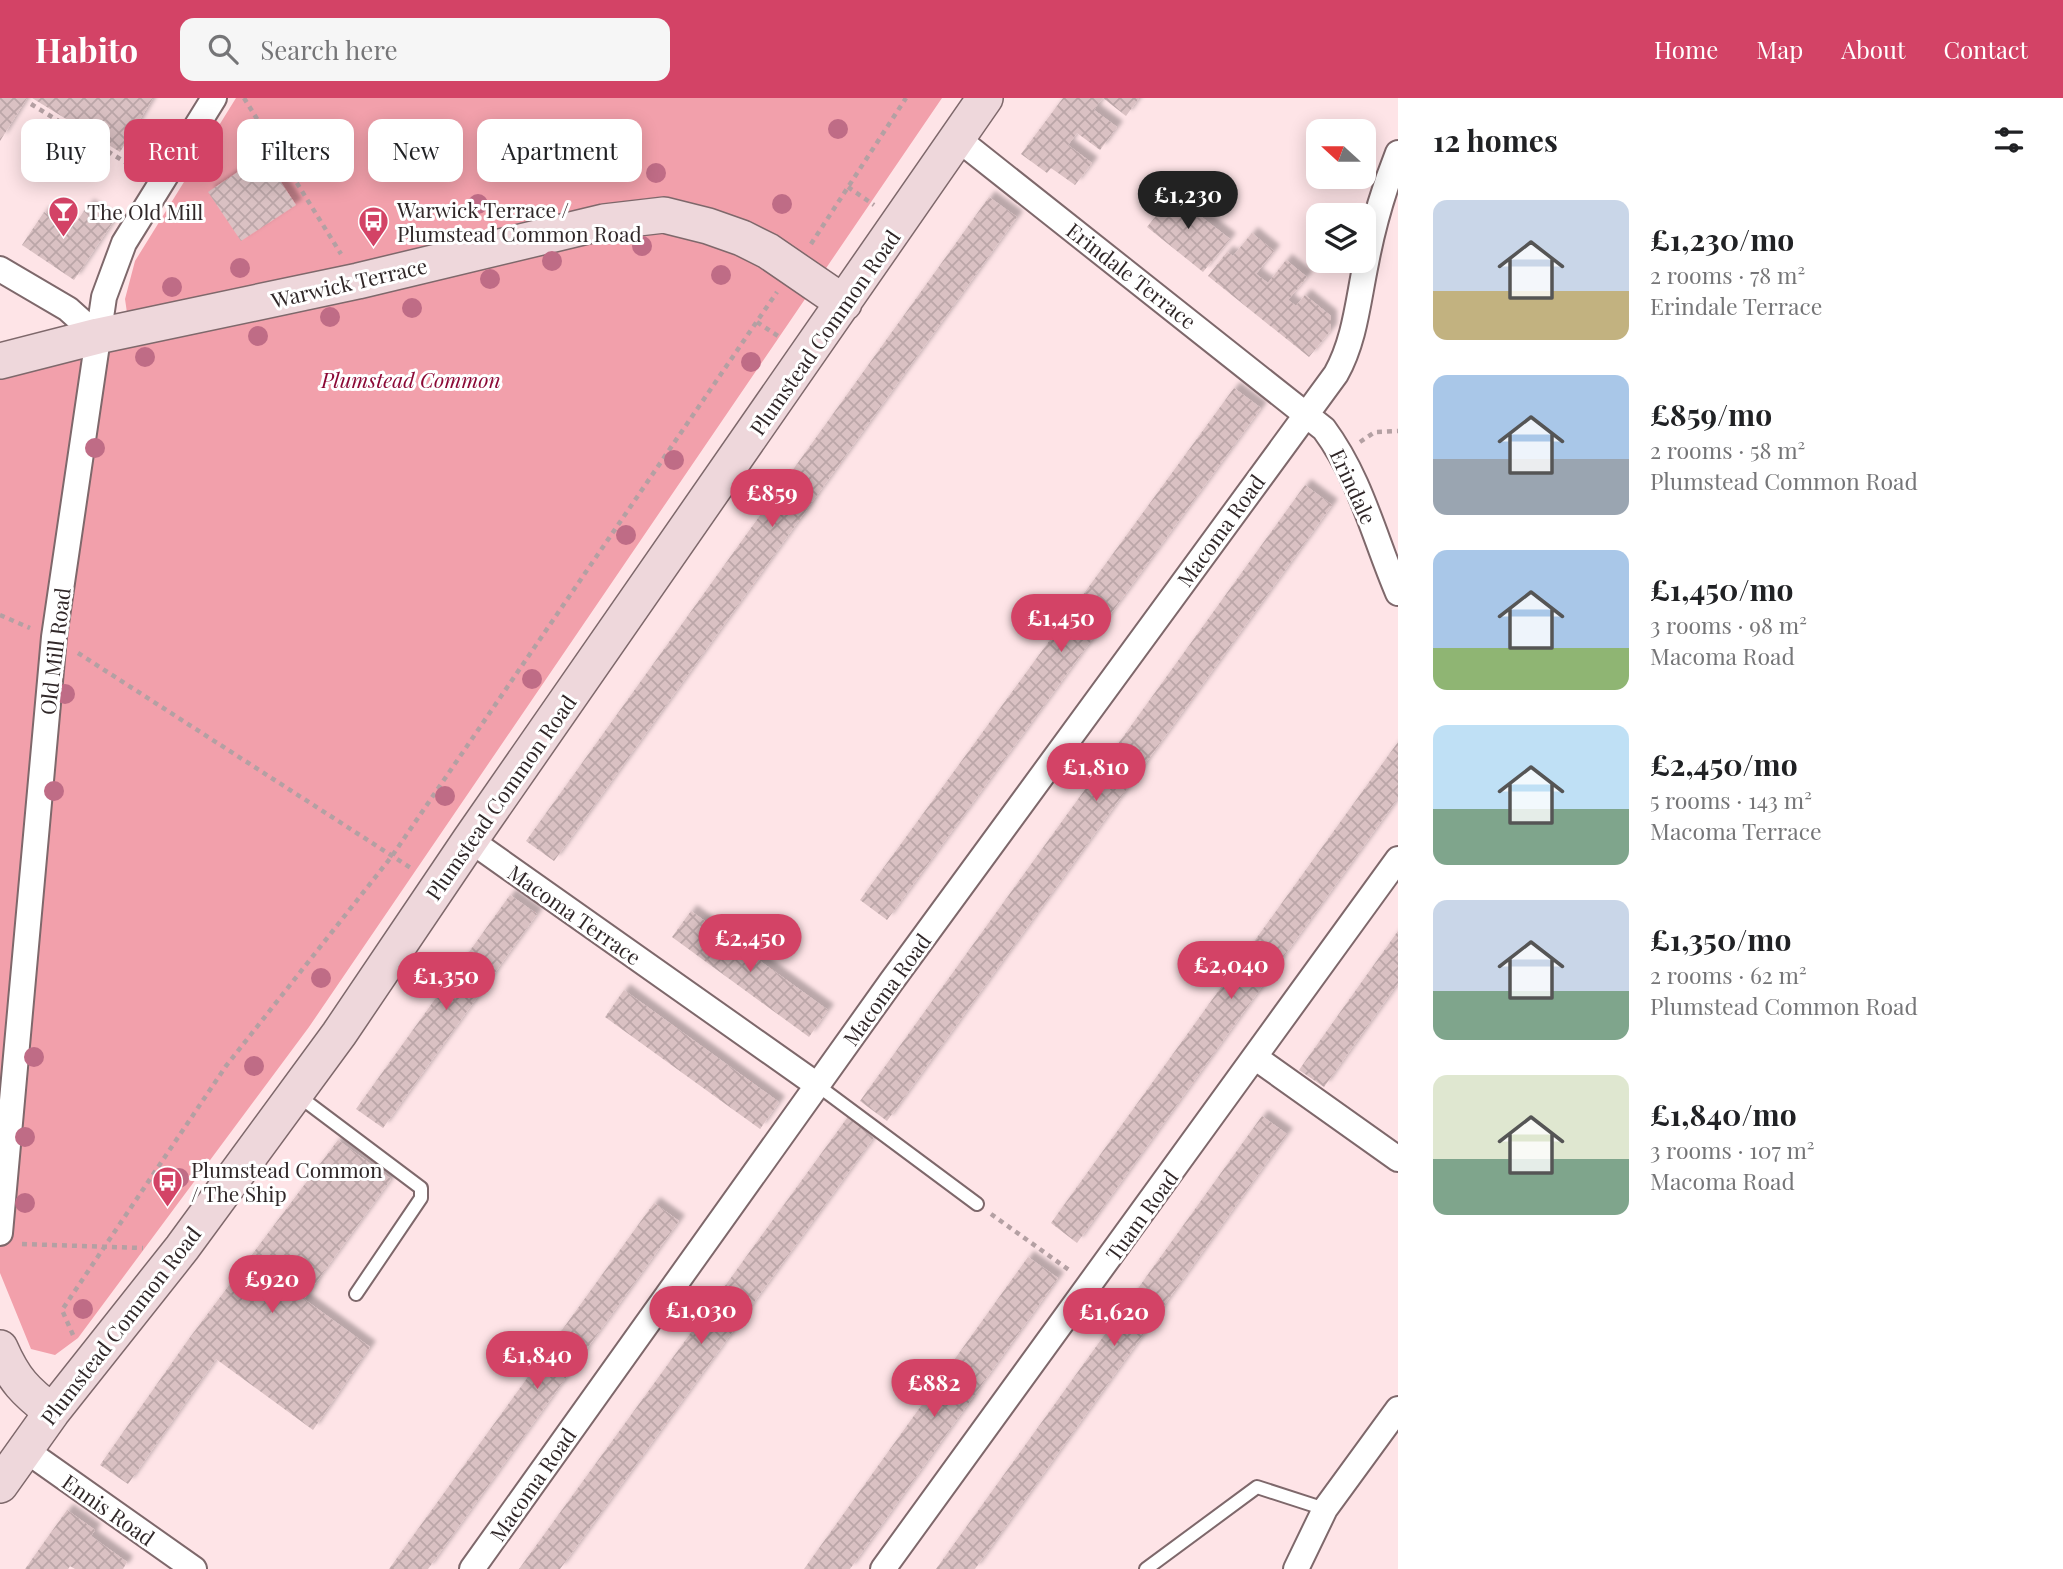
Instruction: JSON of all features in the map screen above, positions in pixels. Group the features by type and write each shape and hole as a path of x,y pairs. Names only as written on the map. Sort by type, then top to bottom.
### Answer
{"street":[{"name":"Old Mill Road","path":"6,1239 54,637 104,297 124,243 214,98"},
{"name":"Plumstead Common Road","path":"0,1485 24,1449 182,1248 296,1093 985,98"},
{"name":"Erindale Terrace","path":"958,139 1306,412"},
{"path":"1306,412 1346,355 1366,259 1388,177 1398,153"},
{"name":"Warwick Terrace","path":"0,362 99,336 358,281 604,222 664,215 742,238 768,251 844,303"},
{"path":"0,269 68,309 99,336"},
{"name":"Erindale","path":"1306,412 1343,454 1365,502 1398,593"},
{"name":"Macoma Road","path":"472,1569 817,1085 1306,412"},
{"name":"Macoma Terrace","path":"470,840 817,1085"},
{"name":"Tuam Road","path":"883,1569 1398,859"},
{"path":"1256,1058 1398,1159"},
{"path":"0,1348 18,1382 52,1412"},
{"path":"1296,1569 1325,1509 1398,1409"},
{"name":"Ennis Road","path":"24,1449 194,1569"}],"lane":[{"path":"817,1085 977,1204"},
{"path":"296,1093 421,1188 421,1198 356,1294"},
{"path":"1146,1569 1257,1488 1325,1509"}],"path":[{"path":"244,98 358,281"},
{"path":"808,247 906,98"},
{"path":"31,104 160,184"},
{"path":"848,187 883,212"},
{"path":"75,1341 62,1310 226,1066 392,856 778,290"},
{"path":"757,322 790,345"},
{"path":"1343,454 1375,432 1398,431"},
{"path":"0,615 54,637 414,870 406,881"},
{"path":"977,1204 1090,1285"},
{"path":"6,1239 104,1248 182,1248"}],"green space":[{"name":"Plumstead Common","path":"236,98 942,98 309,1027 78,1338 55,1355 31,1349 0,1273 0,378 132,347 125,299 135,261 184,182 223,182 223,119"}],"building":[{"path":"0,98 27,98 0,141"},
{"path":"32,98 153,98 140,119 124,119 124,145 120,152 110,146 110,119 66,119"},
{"path":"1063,98 1103,98 1094,110 1117,127 1100,150 1077,133 1068,145 1092,163 1075,185 1051,168 1047,173 1021,154"},
{"path":"1103,98 1139,98 1126,116"},
{"path":"237,172 237,182 281,182 296,205 241,241 208,192"},
{"path":"1178,189 1198,205 1194,211 1230,239 1203,272 1147,227"},
{"path":"989,197 1017,217 554,861 526,841"},
{"name":"The Old Mill","path":"88,205 113,222 74,280 22,245 44,212 71,230"},
{"path":"1252,233 1274,251 1256,274 1268,283 1286,260 1307,277 1288,300 1296,306 1305,295 1331,316 1331,330 1309,357 1208,276 1227,252 1233,256"},
{"path":"1234,388 1261,408 887,920 860,900"},
{"path":"1305,485 1332,505 887,1121 860,1101"},
{"path":"1398,742 1398,798 1077,1243 1051,1223"},
{"path":"510,895 537,914 383,1128 356,1109"},
{"path":"691,911 828,1010 809,1037 672,937"},
{"path":"1398,931 1398,983 1324,1087 1299,1070"},
{"path":"624,990 779,1102 760,1129 605,1017"},
{"path":"850,1114 877,1133 560,1569 519,1569"},
{"path":"1262,1116 1287,1134 975,1569 936,1569"},
{"path":"338,1140 391,1179 304,1299 370,1347 313,1430 216,1359 128,1484 100,1465 188,1340"},
{"path":"654,1203 679,1221 428,1569 389,1569"},
{"path":"1028,1257 1058,1278 850,1569 804,1569"},
{"path":"67,1510 95,1530 91,1536 127,1562 123,1569 75,1569 70,1566 68,1569 25,1569"}],"place":[{"name":"The Old Mill","path":"64,238"},
{"name":"Warwick Terrace / Plumstead Common Road","path":"374,248"},
{"name":"Plumstead Common / The Ship","path":"168,1208"}]}
